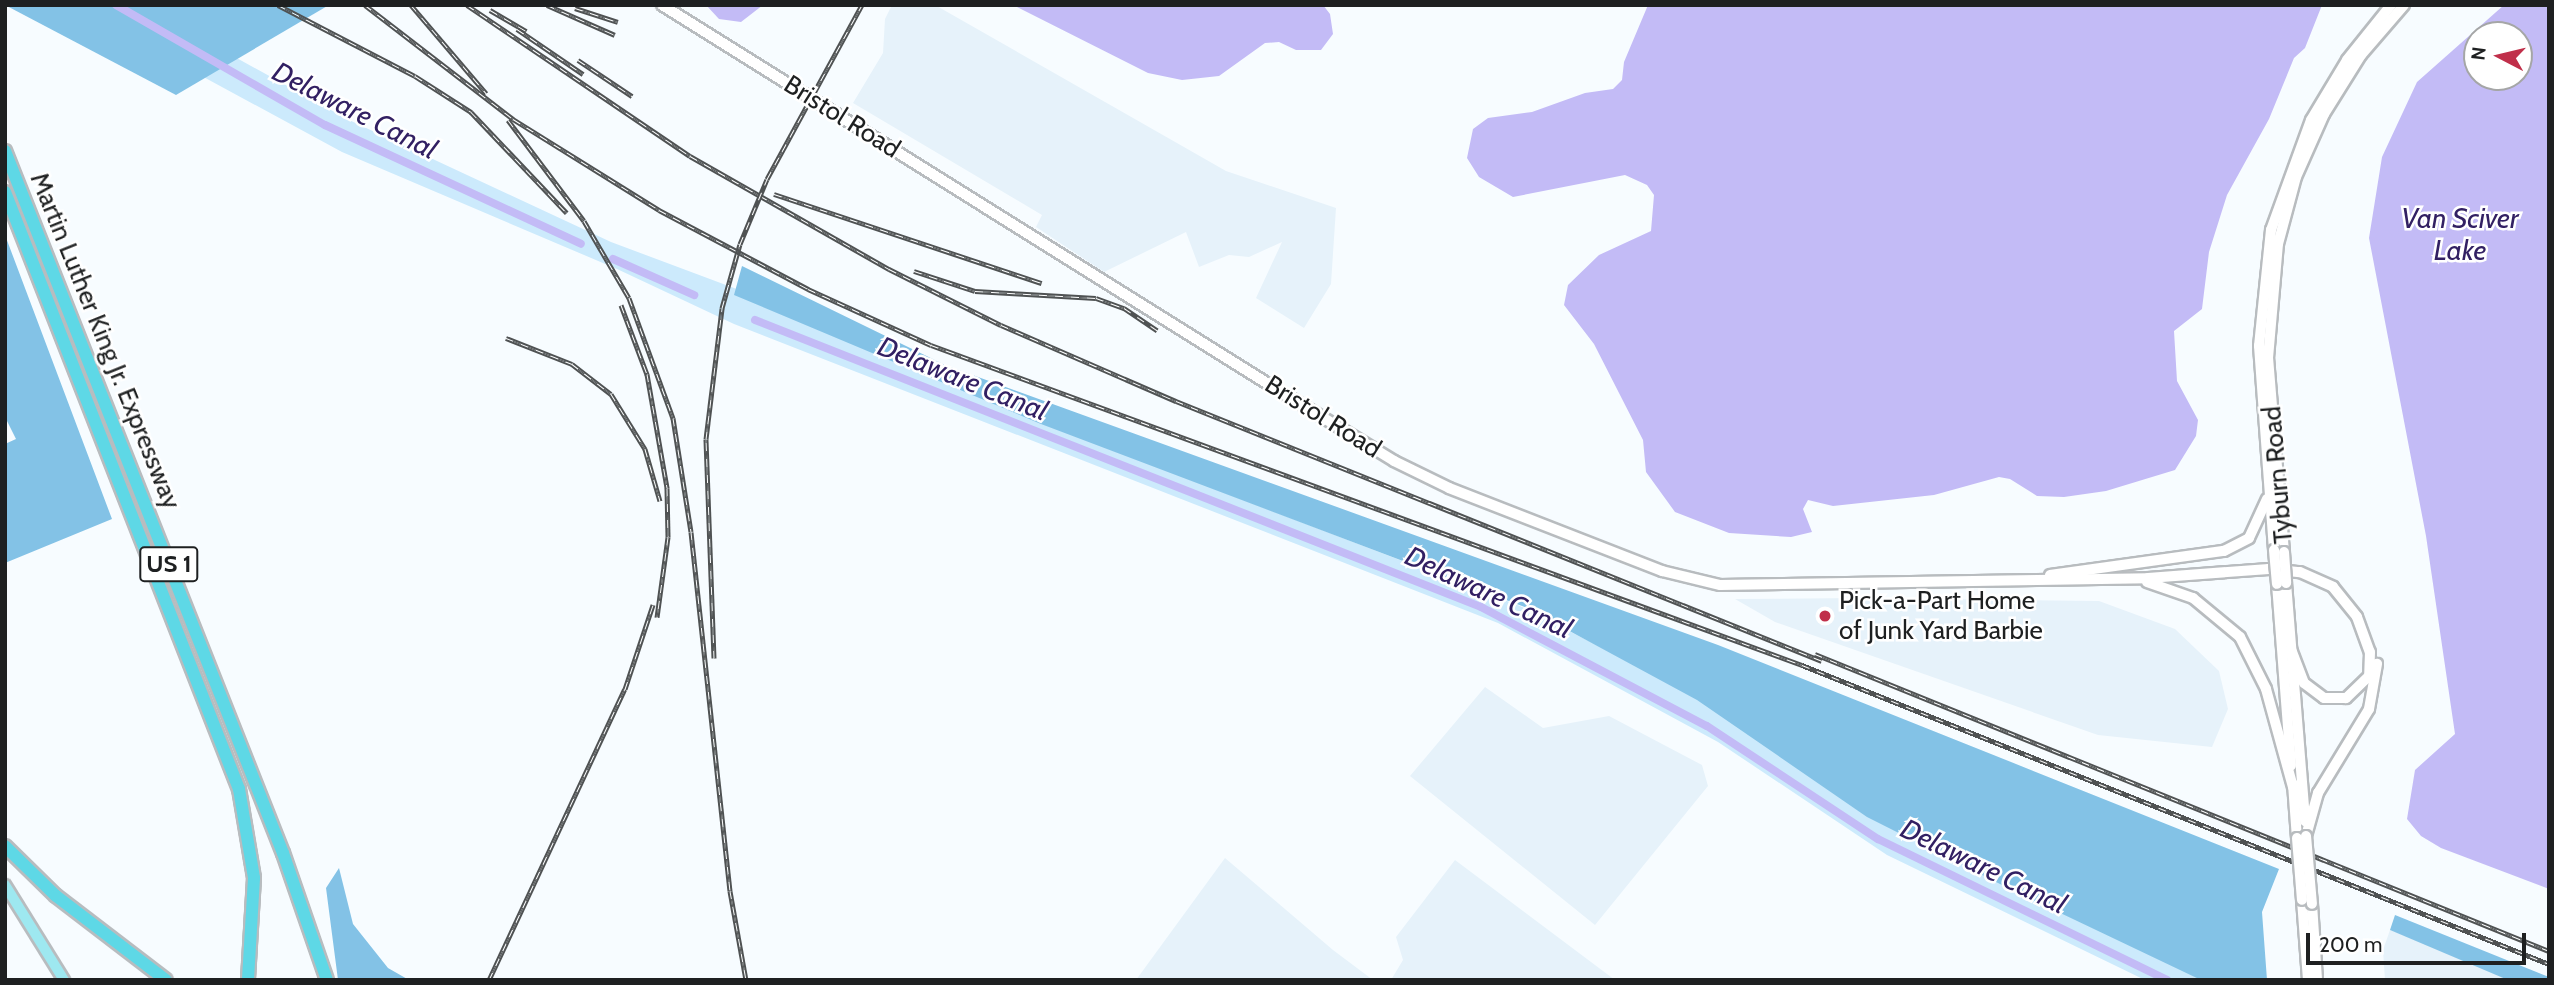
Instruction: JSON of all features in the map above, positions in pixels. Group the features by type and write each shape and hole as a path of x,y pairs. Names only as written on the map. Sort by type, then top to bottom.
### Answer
{"highway":[{"name":"Martin Luther King Jr. Expressway","path":"5,151 288,865 327,980"},
{"name":"Martin Luther King Jr. Expressway","path":"5,192 241,797 254,878 248,980"},
{"path":"5,846 57,896 166,980"}],"main road":[{"name":"Bristol Road","path":"662,5 1373,448 1449,488 1662,570 1705,583 1742,586 2066,579"},
{"name":"Tyburn Road","path":"2302,837 2293,787 2275,493 2260,311 2280,197 2322,100 2391,5"},
{"name":"Tyburn Road","path":"2272,466 2269,323 2274,266 2286,210 2305,156 2335,94 2404,5"},
{"path":"2031,580 2237,546 2256,529 2275,493"},
{"path":"2066,579 2268,563 2317,573 2331,580 2358,606 2374,646 2375,687 2364,719 2318,793 2302,837"},
{"path":"2066,579 2269,569 2300,572 2333,587 2357,617 2370,652 2369,676 2346,698 2324,698 2304,683 2291,649"},
{"path":"2066,579 2159,585 2193,598 2218,615 2240,636 2257,668 2293,787"},
{"name":"Tyburn Road","path":"2281,584 2291,649 2307,902 2317,980"},
{"path":"5,885 64,980"},
{"name":"Tyburn Road","path":"2307,902 2308,980"}],"shaded area":[{"path":"5,5 329,5 176,95"},
{"path":"892,5 935,5 1226,171 1336,208 1331,284 1304,328 1256,298 1282,242 1249,257 1229,255 1199,267 1186,232 1104,272 1036,227 1042,215 853,103 883,53 885,19"},
{"path":"215,46 349,120 611,242 742,291 1014,412 1520,606 1702,699 2201,980 2145,980 1887,855 1718,742 1498,623 734,324 617,269 342,152 198,74"},
{"path":"5,235 112,519 5,563 5,444 16,439 5,417"},
{"path":"742,266 945,365 1718,645 2279,869 2262,912 2267,980 2201,980 2008,888 1867,817 1697,700 1527,608 1041,424 734,295"},
{"path":"1735,599 2099,601 2175,629 2219,671 2228,709 2212,747 2098,735 1775,622"},
{"path":"1485,687 1543,728 1609,716 1702,765 1708,786 1595,925 1410,776"},
{"path":"1225,858 1333,950 1373,980 1136,980"},
{"path":"1455,860 1615,980 1391,980 1403,960 1396,937"},
{"path":"339,868 353,924 388,968 409,980 338,980 326,888"},
{"path":"2395,915 2549,977 2549,980 2508,980 2390,930"},
{"path":"2390,930 2460,957 2508,980 2385,980 2383,950"}],"water":[{"path":"706,5 763,5 741,22 719,19"},
{"path":"1013,5 1323,5 1330,14 1333,34 1321,50 1296,50 1279,42 1265,43 1219,76 1182,80 1148,73"},
{"path":"1648,5 2322,5 2305,48 2294,58 2269,119 2227,195 2209,252 2202,309 2174,331 2177,381 2198,420 2196,436 2175,470 2106,491 2064,497 2037,496 2010,479 1999,477 1934,495 1833,506 1808,500 1803,509 1812,532 1791,537 1729,533 1675,512 1646,472 1643,440 1594,344 1564,305 1568,285 1599,255 1651,231 1654,195 1647,185 1625,175 1513,197 1479,177 1467,158 1473,129 1488,118 1532,112 1585,93 1613,89 1622,80 1624,62"},
{"name":"Van Sciver Lake","path":"2504,5 2549,5 2549,889 2441,848 2421,836 2407,819 2415,770 2455,734 2426,536 2369,238 2382,157 2417,82 2463,41 2463,91 2533,91 2533,21 2486,21"}],"waterway":[{"name":"Delaware Canal","path":"116,5 325,125 581,244"},
{"name":"Delaware Canal","path":"613,259 694,295"},
{"name":"Delaware Canal","path":"755,320 1481,607 1707,726 1878,839 2167,980"}],"railway":[{"path":"278,5 415,76 471,112 567,213"},
{"path":"365,5 513,119 659,210 808,289 931,345 1802,665 2549,964"},
{"path":"411,5 486,93"},
{"path":"467,5 690,156 889,269 1001,325 1176,401 1822,661"},
{"path":"547,5 615,35"},
{"path":"714,658 706,439 722,308 740,244 767,179 862,5"},
{"path":"575,8 618,22"},
{"path":"490,10 526,31"},
{"path":"517,29 583,74"},
{"path":"578,60 632,96"},
{"path":"508,120 584,221 629,298 673,418 691,532 730,891 746,980"},
{"path":"774,194 1042,283"},
{"path":"914,271 975,291 1096,298 1124,308 1157,330"},
{"path":"621,305 647,374 667,488 668,537 657,617"},
{"path":"506,338 572,364 611,394 645,449 660,501"},
{"path":"489,980 625,689 653,605"},
{"path":"1815,654 2549,951"}],"place":[{"name":"Pick-a-Part Home of Junk Yard Barbie","path":"1825,616"}]}
